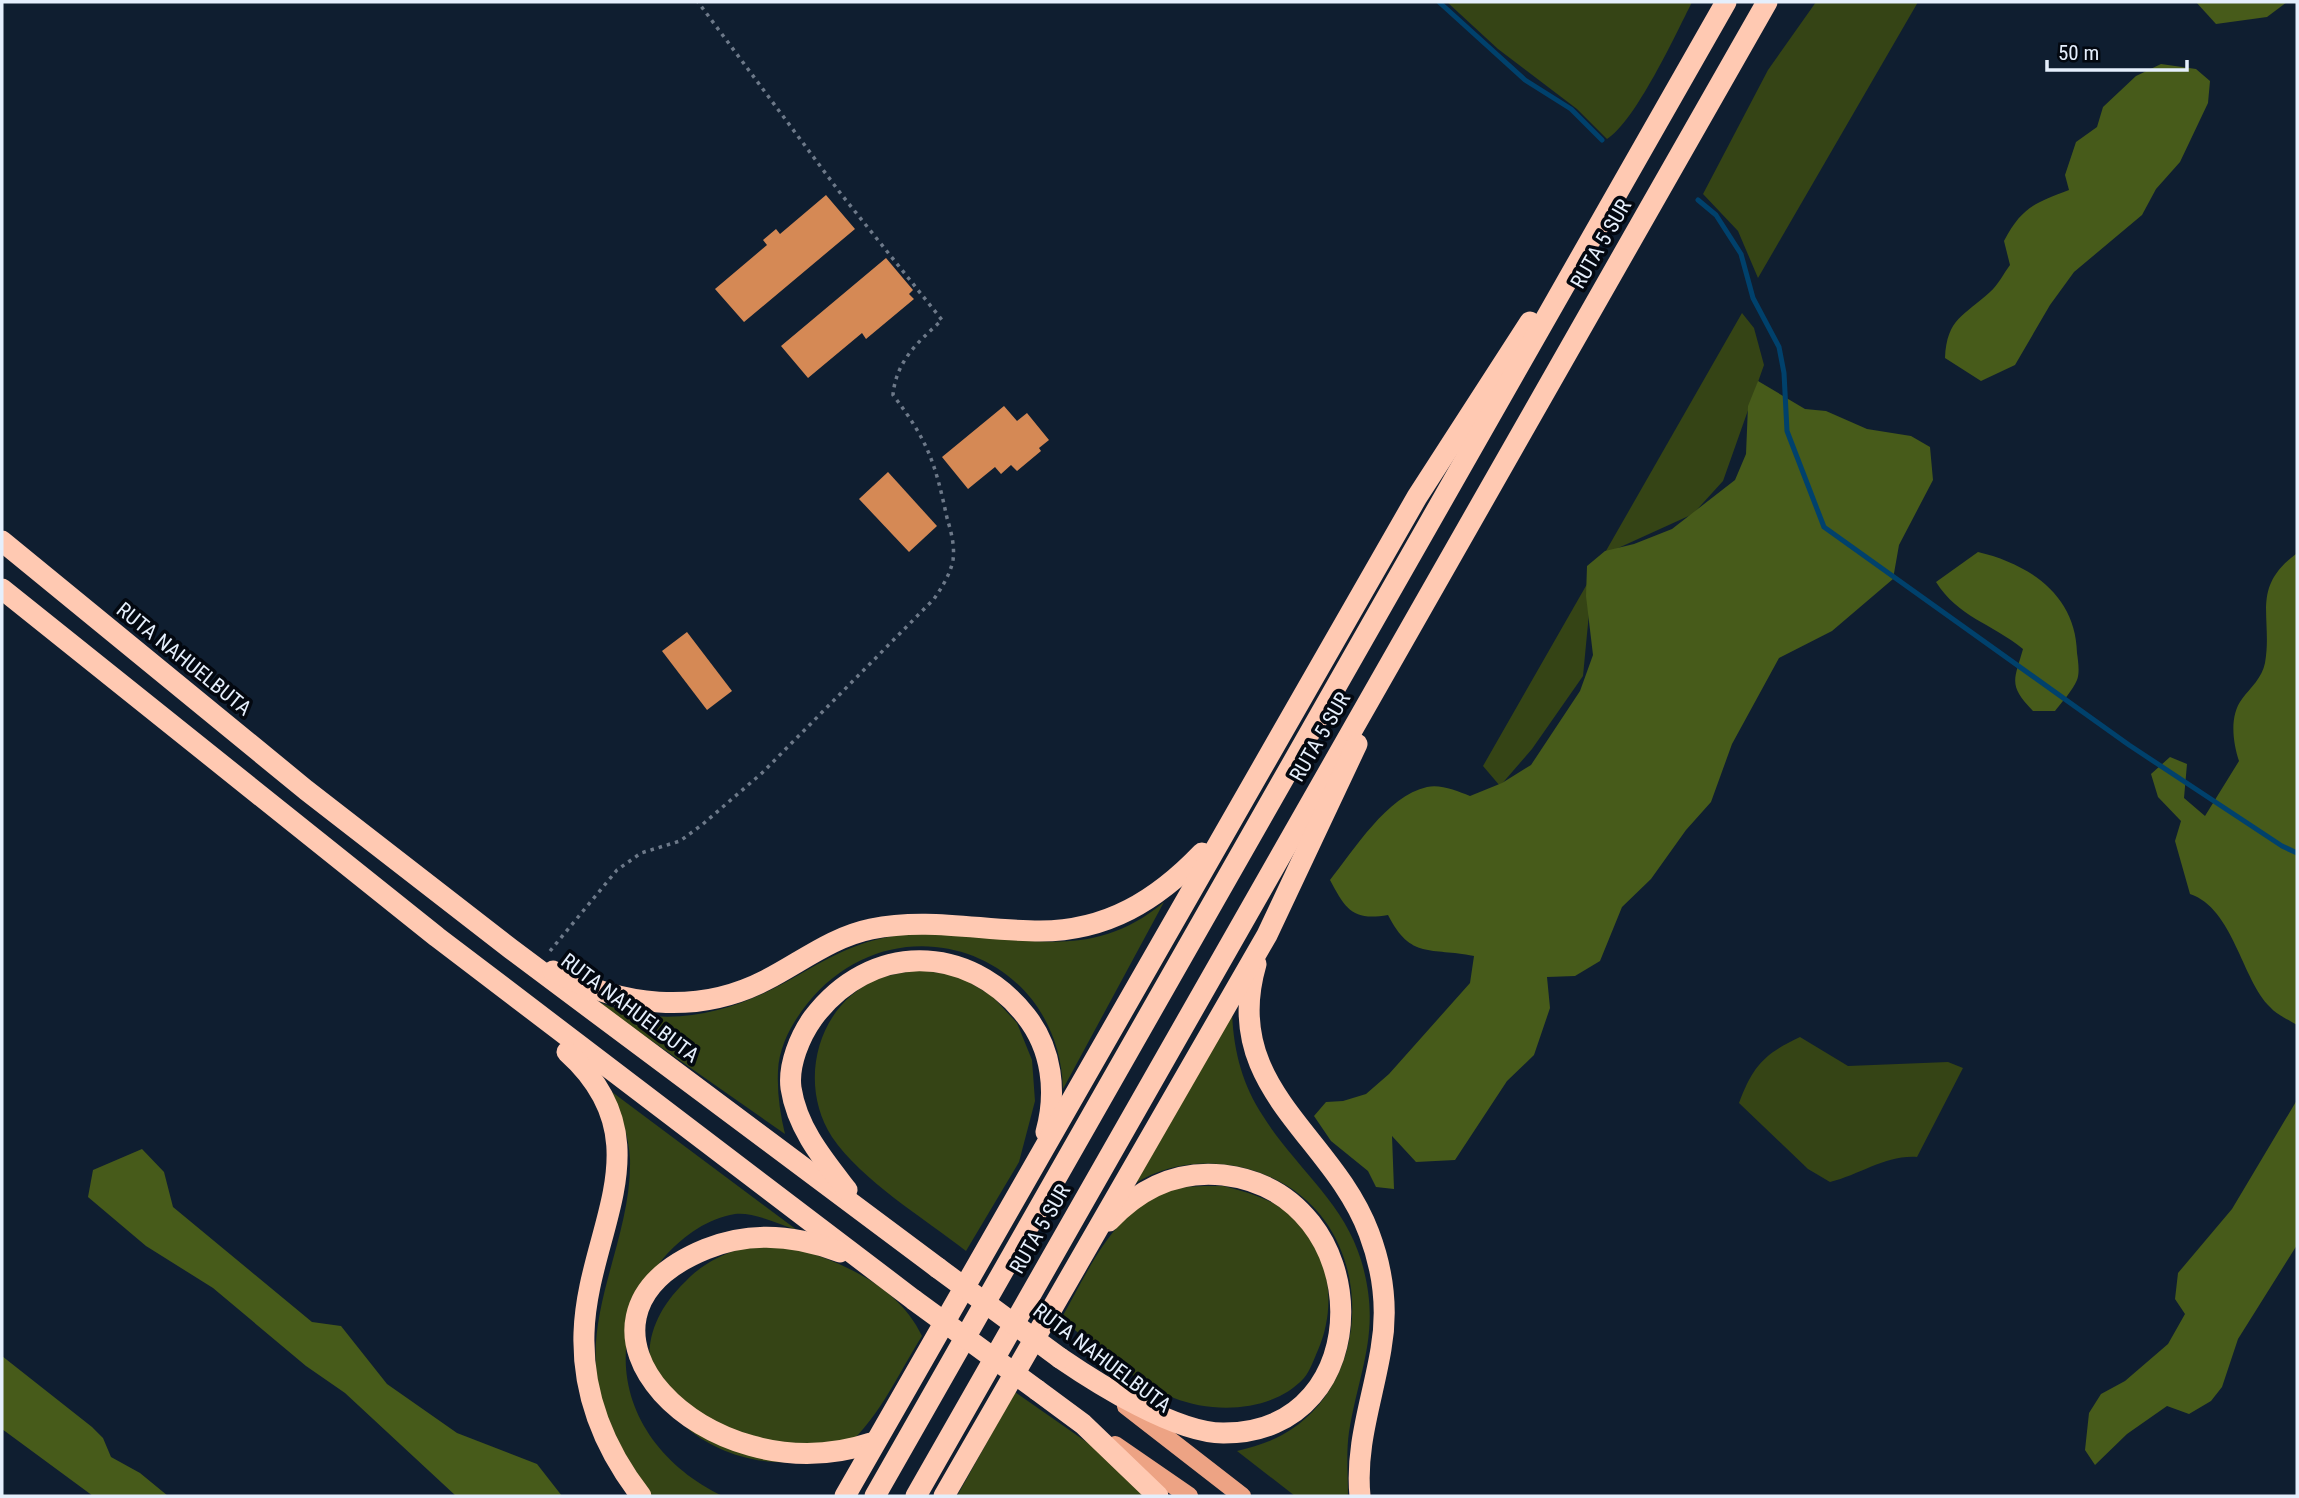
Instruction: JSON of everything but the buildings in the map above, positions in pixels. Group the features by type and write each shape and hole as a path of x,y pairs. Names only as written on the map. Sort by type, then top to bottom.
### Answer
{"highway":[{"name":"RUTA 5 SUR","path":"875,1496 1726,2"},
{"name":"RUTA 5 SUR","path":"916,1496 1767,2"},
{"path":"845,1496 1230,820 1449,444 1505,357 1598,226"},
{"name":"RUTA NAHUELBUTA","path":"2,541 306,790 510,949 938,1268 1096,1382"},
{"path":"2,589 437,937 858,1259 1083,1424 1158,1496"},
{"path":"947,1491 1267,934 1345,773 1395,654"},
{"path":"510,949 598,991 636,1001 674,1004 709,1001 741,992 841,938 869,929 925,922 1040,931 1099,923 1140,906 1159,893 1201,854 1230,820"},
{"path":"1267,934 1255,970 1250,1008 1258,1063 1273,1094 1334,1172 1359,1211 1381,1276 1384,1324 1361,1444 1360,1496"},
{"path":"437,937 582,1065 603,1095 610,1114 617,1160 616,1185 586,1312 586,1376 603,1436 641,1496"},
{"path":"863,1211 805,1131 790,1085 798,1045 820,1009 844,986 867,971 884,965 921,960 964,968 984,977 1017,1004 1040,1035 1047,1055 1052,1087 1050,1117 1043,1149"},
{"path":"1083,1252 1120,1209 1159,1183 1197,1174 1233,1176 1275,1192 1308,1218 1331,1254 1340,1292 1340,1333 1329,1368 1308,1398 1276,1421 1240,1431 1207,1431 1180,1423 1096,1382"},
{"path":"647,1406 636,1358 640,1325 652,1292 686,1258 717,1244 766,1236 809,1241 858,1259"},
{"path":"833,1469 856,1455 882,1431"}],"main road":[{"name":"RUTA NAHUELBUTA","path":"1096,1382 1242,1496"},
{"path":"1083,1424 1189,1496"}],"path":[{"path":"540,964 617,870 641,853 680,841 762,773 934,599 946,581 953,560 953,541 936,466 929,447 893,395 901,364 913,347 942,320 841,194 698,2"}],"green space":[{"path":"1447,2 1692,2 1642,97 1618,130 1607,139 1577,109 1498,49"},
{"path":"1816,2 1918,2 1758,278 1738,231 1703,194 1768,70"},
{"path":"2196,2 2287,2 2267,17 2216,24"},
{"path":"2161,64 2196,69 2210,81 2208,103 2180,162 2156,189 2142,215 2074,272 2050,305 2015,365 1981,381 1945,358 1946,345 1953,326 1993,289 2010,265 2004,241 2017,221 2038,203 2069,190 2065,175 2076,142 2097,127 2103,107 2136,76"},
{"path":"1742,313 1754,328 1764,365 1723,481 1693,514 1616,549 1592,582 1583,676 1532,749 1500,786 1483,766"},
{"path":"1758,381 1805,409 1826,411 1867,429 1911,436 1930,447 1933,480 1899,545 1893,579 1832,631 1779,658 1732,744 1711,802 1686,830 1651,879 1622,907 1600,961 1575,976 1547,977 1550,1008 1534,1055 1507,1081 1455,1160 1416,1162 1392,1136 1394,1189 1376,1187 1368,1171 1331,1141 1314,1116 1326,1102 1343,1101 1366,1094 1389,1074 1470,983 1474,956 1423,949 1414,945 1396,929 1388,915 1366,916 1352,911 1330,880 1385,812 1412,792 1438,786 1470,796 1502,783 1531,765 1580,691 1593,655 1586,596 1587,566 1605,551 1634,544 1672,529 1735,480 1746,454 1748,406"},
{"path":"1978,552 1997,557 2031,574 2059,599 2068,614 2075,632 2078,674 2073,688 2055,711 2033,711 2016,688 2016,676 2023,649 1954,604 1936,582"},
{"path":"2296,554 2297,1025 2270,1007 2260,995 2217,914 2205,902 2190,894 2175,841 2181,821 2158,797 2151,774 2170,757 2187,764 2184,798 2205,816 2239,761 2234,738 2235,713 2264,668 2268,591 2282,567"},
{"path":"1164,902 1063,1089 1054,1041 1034,1002 1003,972 966,954 925,946 883,952 843,971 807,1004 787,1035 779,1062 778,1095 785,1134 589,997 614,1008 664,1017 714,1011 763,994 836,955 874,940 925,933 1030,941 1097,937 1130,925"},
{"path":"920,970 959,976 992,996 1017,1023 1032,1060 1035,1101 1019,1162 966,1251 894,1198 860,1169 832,1137 821,1116 816,1093 815,1070 819,1047 827,1026 840,1007 857,991 878,979"},
{"path":"1232,1005 1239,1063 1255,1103 1275,1134 1343,1220 1361,1260 1367,1285 1369,1328 1349,1432 1348,1496 1295,1496 1237,1451 1277,1438 1307,1417 1327,1394 1341,1367 1350,1338 1352,1307 1349,1277 1340,1248 1325,1221 1307,1201 1286,1185 1262,1173 1236,1166 1209,1163 1183,1165 1157,1172 1134,1184"},
{"path":"1800,1037 1848,1066 1948,1062 1963,1068 1917,1157 1883,1162 1830,1182 1808,1169 1739,1103 1749,1079 1761,1063 1777,1049"},
{"path":"612,1092 797,1230 742,1214 715,1219 697,1229 662,1259 639,1299 629,1330 626,1359 629,1388 638,1415 672,1462 696,1481 723,1496 650,1496 620,1446 603,1406 596,1361 597,1332 624,1218 630,1159 626,1133"},
{"path":"2297,1100 2297,1245 2238,1339 2222,1387 2211,1401 2189,1414 2167,1406 2127,1434 2095,1465 2085,1450 2089,1413 2101,1394 2125,1381 2168,1344 2185,1314 2175,1299 2178,1273 2232,1209"},
{"path":"142,1149 164,1172 173,1207 312,1322 341,1326 387,1384 457,1433 537,1464 562,1496 456,1496 345,1393 306,1366 213,1288 146,1246 88,1197 93,1170"},
{"path":"1223,1186 1273,1203 1291,1215 1317,1248 1328,1288 1325,1330 1304,1378 1276,1398 1242,1407 1225,1408 1190,1403 1144,1383 1061,1319 1104,1244 1132,1212 1149,1200 1175,1189"},
{"path":"788,1246 828,1259 883,1289 911,1318 922,1336 875,1413 839,1452 794,1462 751,1459 711,1444 679,1421 658,1391 649,1356 658,1319 686,1281 698,1270 733,1251"},
{"path":"2,1356 92,1427 103,1438 111,1457 140,1473 168,1496 93,1496 2,1429"},
{"path":"1015,1392 1098,1450 1150,1496 957,1496"}],"waterway":[{"path":"1439,2 1525,80 1571,109 1602,140"},
{"path":"1698,200 1716,215 1741,254 1753,298 1779,347 1784,373 1787,431 1824,527 2129,745 2282,846 2297,853"}]}
